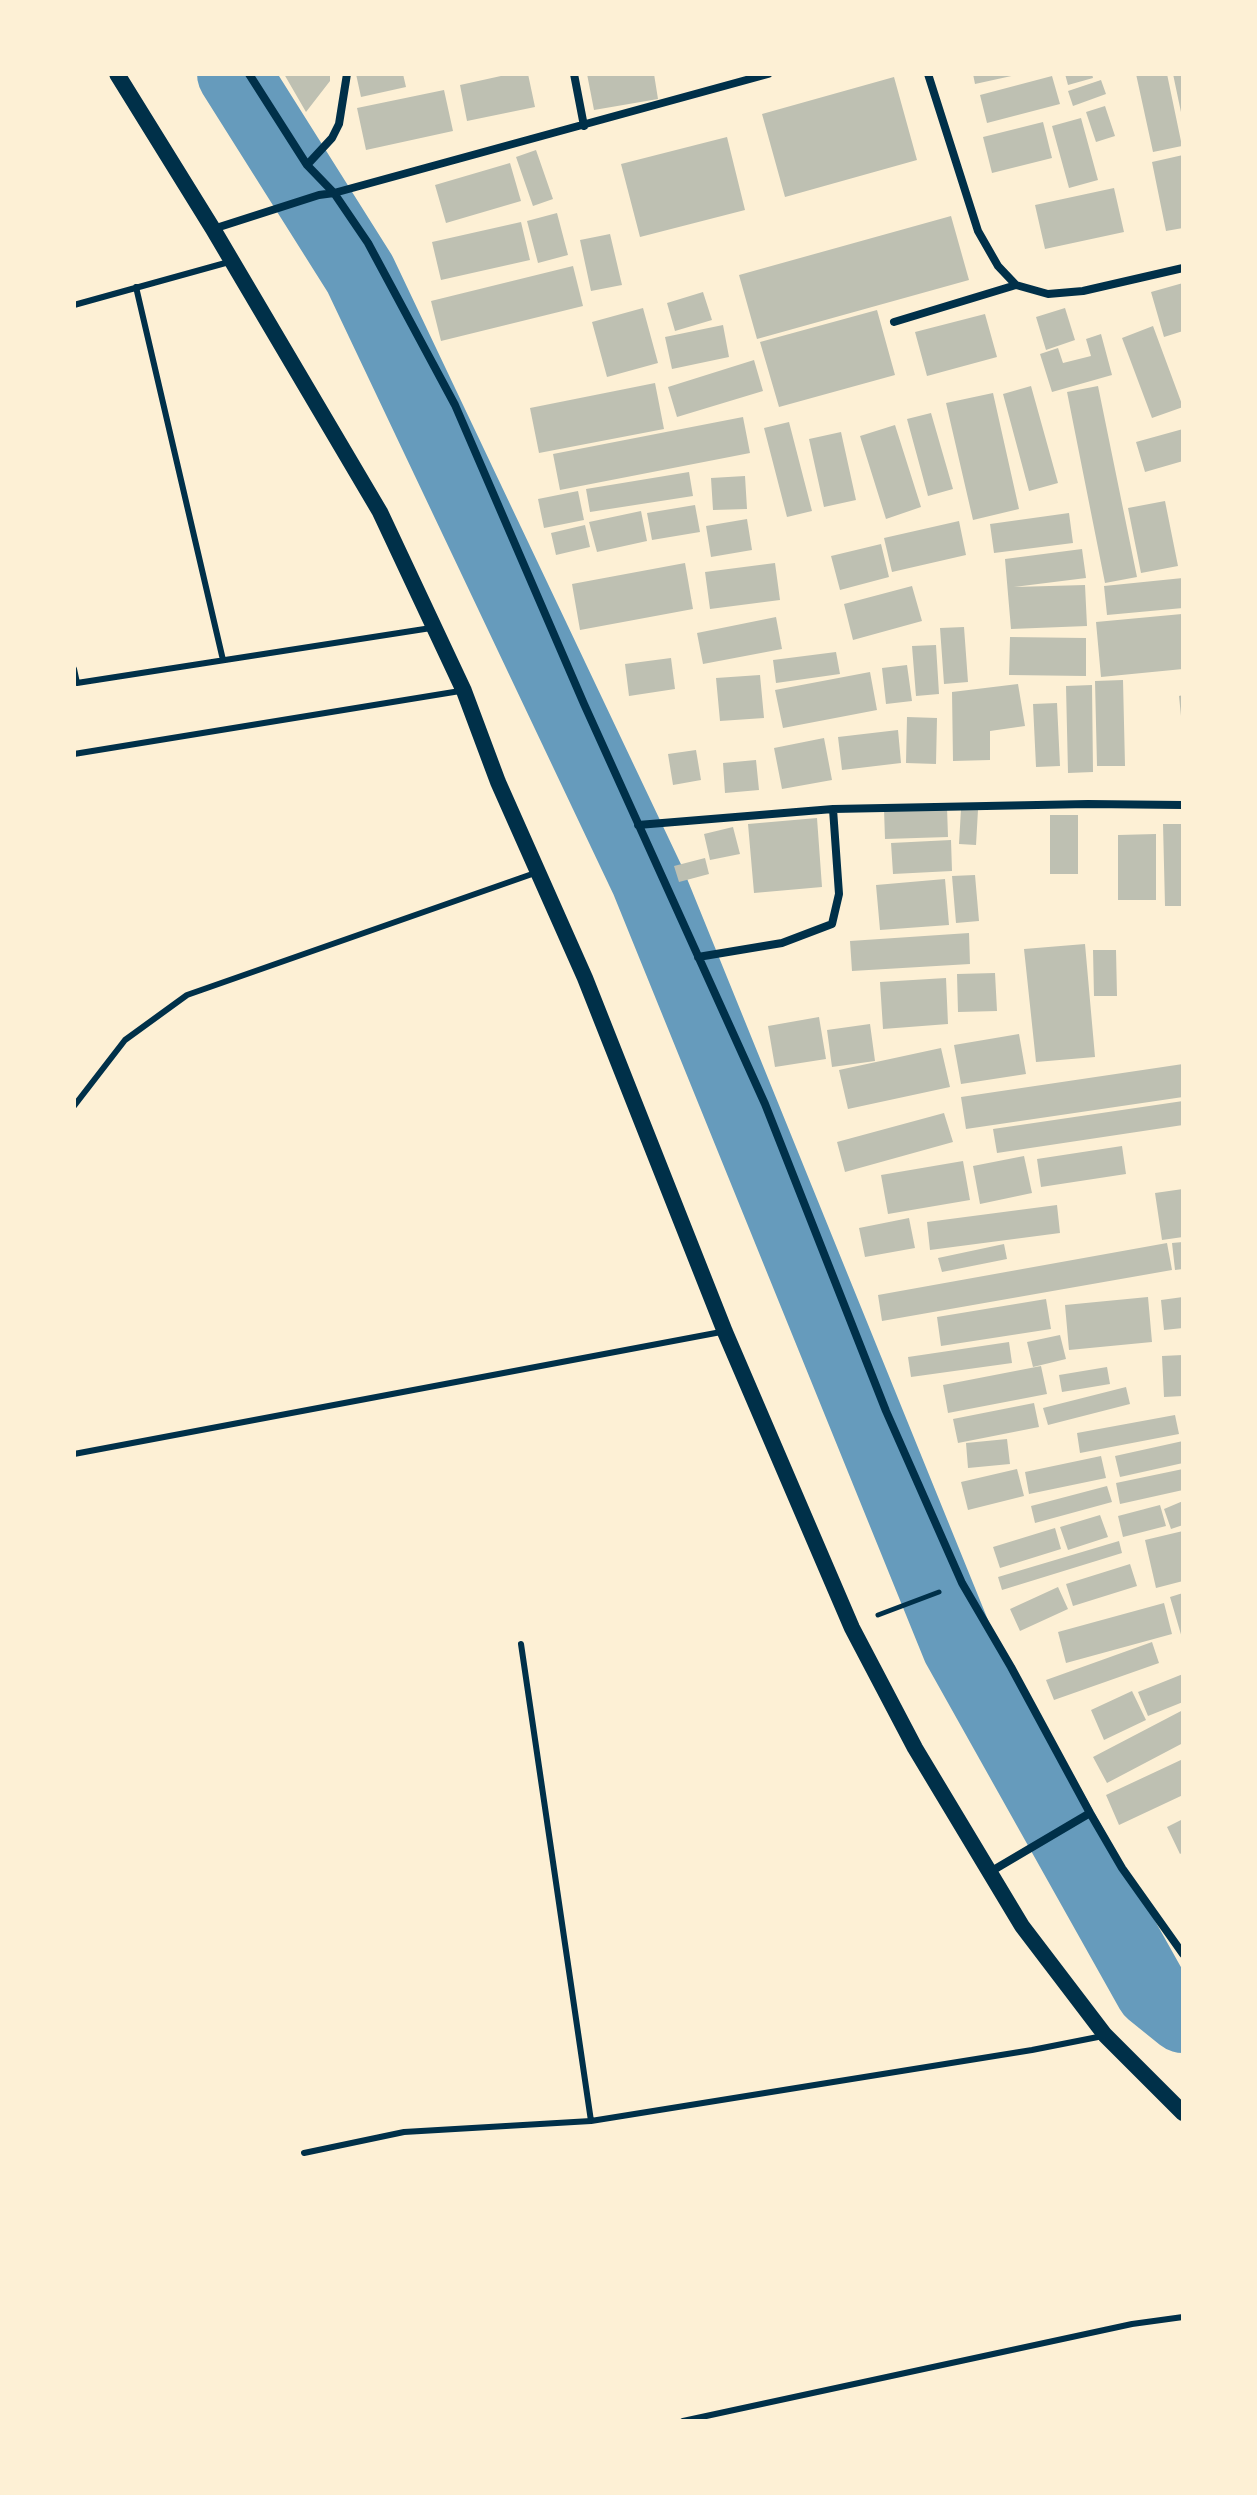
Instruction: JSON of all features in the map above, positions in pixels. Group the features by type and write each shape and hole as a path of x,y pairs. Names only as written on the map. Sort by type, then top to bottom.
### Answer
{"main road":[{"path":"117,74 213,229 380,512 464,691 498,782 585,978 725,1332 852,1628 915,1748 1022,1926 1105,2035 1183,2113"}],"street":[{"path":"249,74 307,165 334,193 368,243 455,405 638,825 765,1104 886,1411 962,1583 1122,1868 1183,1954"},
{"path":"307,165 332,138 339,124 347,74"},
{"path":"574,74 584,126"},
{"path":"213,229 319,195 768,74"},
{"path":"928,74 978,231 998,266 1016,285 1048,294 1083,291 1183,268"},
{"path":"894,322 1016,285"},
{"path":"638,825 833,809 1183,805"},
{"path":"698,957 782,943 832,924 839,894 833,809"},
{"path":"990,1872 1090,1813"}],"lane":[{"path":"74,305 230,262"},
{"path":"136,287 223,660"},
{"path":"74,669 76,683 434,627"},
{"path":"74,754 464,691"},
{"path":"74,1106 125,1040 187,995 537,872"},
{"path":"74,1454 725,1332"},
{"path":"521,1644 591,2121"},
{"path":"304,2153 404,2132 591,2121 1032,2050 1105,2035"},
{"path":"683,2421 1132,2324 1183,2317"}],"path":[{"path":"883,1612 952,1587"}],"building":[{"path":"284,74 330,74 330,81 306,112"},
{"path":"356,74 403,74 406,87 361,97"},
{"path":"510,74 528,74 535,107 467,121 460,85"},
{"path":"587,74 654,74 658,99 594,110"},
{"path":"973,74 1016,74 1016,75 975,84"},
{"path":"1065,74 1092,74 1093,78 1068,85"},
{"path":"1136,74 1167,74 1182,146 1153,152"},
{"path":"1173,74 1183,74 1183,117 1182,117"},
{"path":"1052,76 1060,104 987,123 980,95"},
{"path":"894,77 917,160 785,197 762,114"},
{"path":"1101,80 1106,94 1073,106 1068,91"},
{"path":"444,90 453,131 366,150 357,108"},
{"path":"1105,106 1115,136 1096,142 1086,112"},
{"path":"1081,118 1098,180 1069,188 1052,126"},
{"path":"1043,122 1052,158 992,173 983,137"},
{"path":"727,137 745,210 640,237 621,164"},
{"path":"536,150 553,199 533,206 516,157"},
{"path":"1183,155 1183,228 1166,231 1152,162"},
{"path":"510,163 521,201 446,223 435,185"},
{"path":"1114,188 1124,232 1045,249 1035,205"},
{"path":"557,213 568,255 538,263 527,221"},
{"path":"951,216 969,280 757,339 739,275"},
{"path":"521,222 530,260 441,280 432,242"},
{"path":"610,234 622,285 591,291 580,240"},
{"path":"573,266 583,306 441,341 431,301"},
{"path":"1183,283 1183,331 1164,337 1151,292"},
{"path":"703,292 712,320 675,331 667,303"},
{"path":"643,308 658,363 607,377 592,322"},
{"path":"1065,308 1075,340 1046,350 1036,317"},
{"path":"877,310 895,375 779,407 760,342"},
{"path":"985,314 997,357 927,376 915,332"},
{"path":"723,325 729,357 672,369 665,337"},
{"path":"1153,326 1183,407 1152,418 1122,338"},
{"path":"1101,334 1112,375 1052,392 1040,354 1058,348 1063,363 1091,356 1086,339"},
{"path":"754,360 763,391 677,417 668,387"},
{"path":"655,383 664,429 539,453 530,408"},
{"path":"1031,386 1058,483 1029,491 1003,394"},
{"path":"1098,386 1137,577 1105,583 1067,392"},
{"path":"993,393 1019,509 973,520 946,403"},
{"path":"931,413 953,489 928,496 907,419"},
{"path":"743,417 750,453 560,490 553,454"},
{"path":"789,422 812,511 787,517 764,428"},
{"path":"895,425 921,507 886,519 860,436"},
{"path":"1183,429 1183,461 1145,472 1136,442"},
{"path":"841,432 856,500 824,507 809,439"},
{"path":"689,472 693,496 590,512 586,489"},
{"path":"745,476 747,509 713,510 711,478"},
{"path":"578,491 584,520 544,528 538,499"},
{"path":"1165,501 1178,566 1141,573 1128,508"},
{"path":"695,505 700,532 652,540 647,513"},
{"path":"641,511 647,541 597,552 589,522"},
{"path":"1069,513 1073,543 994,553 990,524"},
{"path":"747,519 752,550 711,557 706,526"},
{"path":"959,521 966,555 892,572 884,538"},
{"path":"585,525 590,547 556,555 551,533"},
{"path":"881,544 889,577 840,590 831,556"},
{"path":"1082,549 1086,578 1014,587 1085,585 1087,626 1011,629 1005,559"},
{"path":"685,563 693,609 580,630 572,584"},
{"path":"775,563 780,600 710,609 705,572"},
{"path":"1183,578 1183,608 1107,615 1104,586"},
{"path":"912,586 922,621 853,640 844,604"},
{"path":"1182,614 1183,669 1101,677 1096,622"},
{"path":"776,617 782,649 703,664 697,633"},
{"path":"964,627 968,682 944,684 940,628"},
{"path":"1010,637 1086,638 1086,676 1009,675"},
{"path":"936,645 939,694 916,696 912,646"},
{"path":"836,652 840,674 776,683 773,660"},
{"path":"671,658 675,689 629,696 625,664"},
{"path":"907,665 912,701 886,704 882,668"},
{"path":"870,672 877,710 783,728 775,690"},
{"path":"760,675 764,718 720,721 716,678"},
{"path":"1123,680 1125,766 1097,766 1095,681"},
{"path":"1018,684 1025,726 990,731 990,760 953,761 952,692"},
{"path":"1092,685 1093,772 1068,773 1066,686"},
{"path":"1183,695 1183,716 1181,716 1179,696"},
{"path":"1057,703 1060,766 1036,767 1033,704"},
{"path":"907,717 937,718 936,764 906,763"},
{"path":"898,730 901,763 842,770 838,737"},
{"path":"824,738 832,780 782,789 774,748"},
{"path":"696,750 701,780 673,785 668,754"},
{"path":"756,760 759,790 725,793 723,763"},
{"path":"947,807 948,837 885,839 884,809"},
{"path":"961,809 978,810 976,845 959,844"},
{"path":"1050,815 1078,815 1078,874 1050,874"},
{"path":"817,818 822,887 754,893 748,824"},
{"path":"1163,824 1183,824 1183,906 1165,906"},
{"path":"733,827 740,854 710,860 704,834"},
{"path":"1156,834 1156,900 1118,900 1118,835"},
{"path":"951,840 952,871 893,874 891,843"},
{"path":"705,858 709,874 679,882 674,866"},
{"path":"975,875 979,921 956,923 952,876"},
{"path":"945,879 949,925 880,930 876,885"},
{"path":"969,933 970,964 852,971 850,941"},
{"path":"1085,944 1095,1057 1036,1062 1024,949"},
{"path":"1093,950 1116,950 1117,996 1094,996"},
{"path":"995,973 997,1011 958,1012 957,974"},
{"path":"946,978 948,1024 883,1029 880,982"},
{"path":"819,1017 826,1059 775,1067 768,1026"},
{"path":"870,1024 875,1061 832,1067 827,1030"},
{"path":"1019,1034 1026,1074 961,1084 954,1045"},
{"path":"941,1048 950,1087 848,1109 839,1070"},
{"path":"1183,1064 1183,1097 966,1129 961,1097"},
{"path":"1183,1101 1183,1125 997,1153 993,1129"},
{"path":"944,1113 953,1142 845,1172 837,1142"},
{"path":"1122,1146 1126,1174 1041,1187 1037,1159"},
{"path":"1024,1156 1032,1193 980,1204 973,1166"},
{"path":"963,1161 970,1200 888,1214 881,1175"},
{"path":"1183,1189 1183,1237 1162,1240 1155,1193"},
{"path":"1057,1205 1060,1233 930,1250 927,1222"},
{"path":"909,1218 915,1248 865,1257 859,1228"},
{"path":"1183,1242 1183,1269 1175,1270 1172,1243"},
{"path":"1167,1243 1172,1270 882,1321 878,1295"},
{"path":"1004,1244 1007,1259 942,1272 938,1258"},
{"path":"1148,1297 1152,1342 1069,1350 1065,1305"},
{"path":"1183,1297 1183,1328 1164,1330 1161,1300"},
{"path":"1046,1299 1051,1329 941,1346 937,1317"},
{"path":"1060,1335 1066,1359 1033,1367 1027,1342"},
{"path":"1009,1342 1012,1363 911,1377 908,1357"},
{"path":"1183,1355 1183,1396 1164,1397 1162,1356"},
{"path":"1041,1366 1047,1394 948,1413 943,1385"},
{"path":"1107,1367 1110,1384 1062,1392 1059,1375"},
{"path":"1126,1387 1130,1404 1048,1425 1043,1408"},
{"path":"1034,1403 1039,1427 958,1443 953,1419"},
{"path":"1175,1415 1179,1434 1080,1453 1077,1433"},
{"path":"1007,1439 1010,1464 968,1468 966,1443"},
{"path":"1183,1441 1183,1463 1120,1477 1115,1456"},
{"path":"1101,1456 1106,1478 1029,1494 1025,1472"},
{"path":"1017,1469 1024,1496 968,1510 961,1482"},
{"path":"1183,1469 1183,1490 1120,1504 1116,1483"},
{"path":"1107,1486 1112,1502 1035,1523 1031,1506"},
{"path":"1183,1501 1183,1525 1171,1529 1164,1509"},
{"path":"1160,1505 1166,1526 1123,1537 1118,1516"},
{"path":"1100,1515 1108,1537 1068,1550 1060,1527"},
{"path":"1055,1528 1061,1549 1000,1568 993,1547"},
{"path":"1183,1531 1183,1581 1156,1588 1145,1540"},
{"path":"1119,1541 1122,1553 1002,1590 998,1577"},
{"path":"1130,1564 1137,1586 1073,1606 1066,1584"},
{"path":"1058,1587 1068,1609 1020,1631 1010,1609"},
{"path":"1183,1593 1183,1638 1182,1638 1170,1597"},
{"path":"1164,1603 1172,1634 1066,1663 1058,1632"},
{"path":"1152,1642 1159,1663 1054,1700 1046,1680"},
{"path":"1183,1674 1183,1702 1148,1716 1138,1692"},
{"path":"1132,1691 1146,1720 1104,1740 1091,1710"},
{"path":"1183,1710 1183,1743 1107,1783 1093,1757"},
{"path":"1183,1759 1183,1795 1119,1825 1106,1795"},
{"path":"1183,1819 1183,1852 1180,1854 1167,1827"}],"waterway":[{"path":"234,74 360,274 648,881 959,1647 1152,1991 1183,2016"}]}
